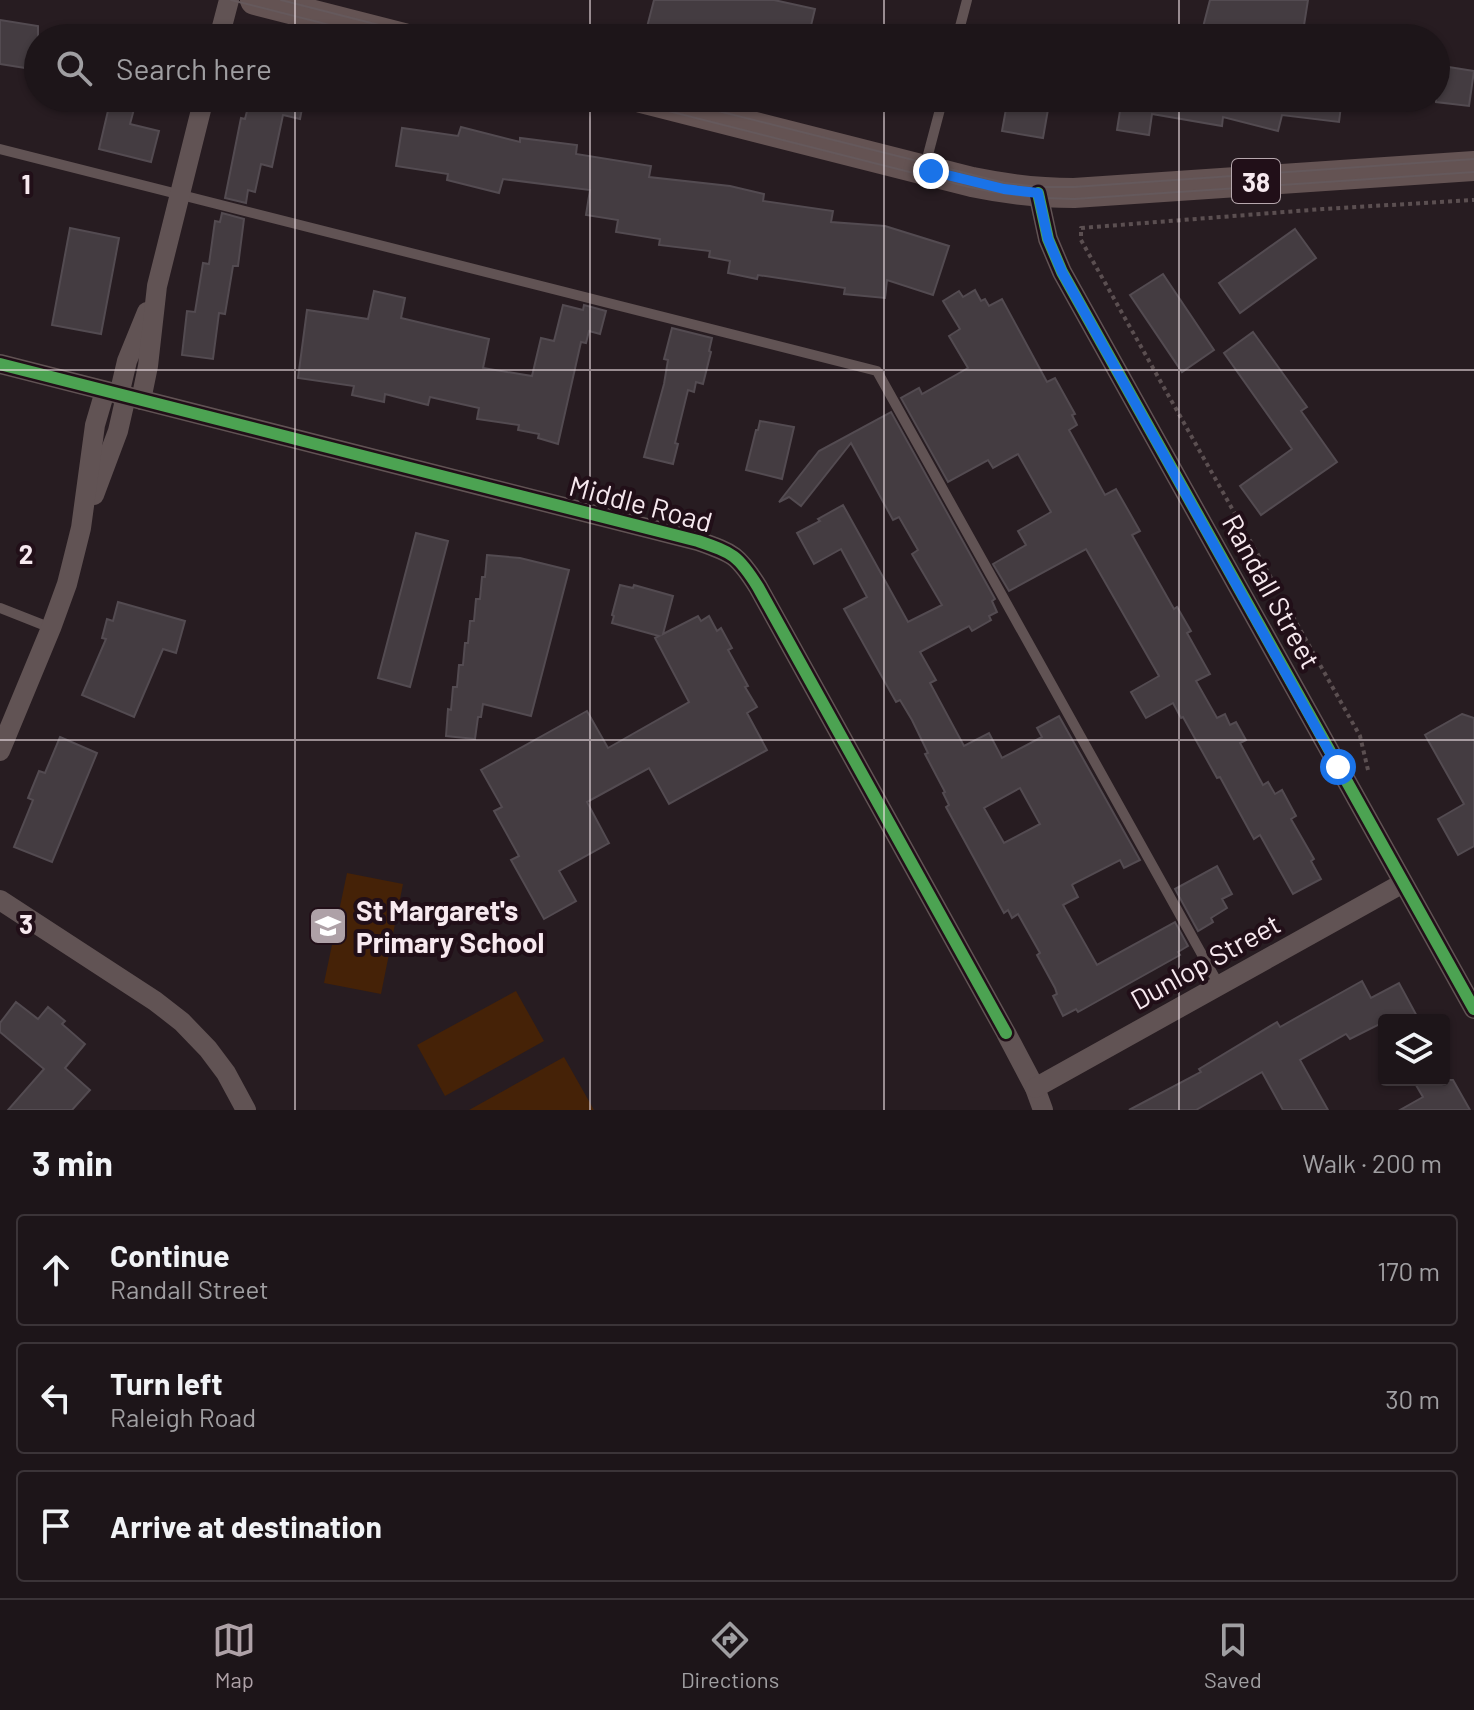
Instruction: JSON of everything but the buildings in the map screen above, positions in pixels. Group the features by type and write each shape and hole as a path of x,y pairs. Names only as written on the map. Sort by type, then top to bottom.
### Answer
{"main road":[{"path":"255,0 349,24"},
{"name":"38","path":"696,112 1004,189 1038,193 1474,166"}],"street":[{"path":"223,24 229,0"},
{"path":"0,751 67,584 81,528 95,425 148,366 157,286 200,112"},
{"name":"Randall Street","path":"1038,193 1048,239 1062,272 1474,1009"},
{"name":"Middle Road","path":"0,364 698,541 737,557 772,612 1006,1033 1043,1110"},
{"name":"Dunlop Street","path":"1035,1088 1403,883"},
{"path":"0,900 155,1001 182,1022 206,1046 226,1073 246,1110"}],"lane":[{"path":"961,24 967,0"},
{"path":"925,170 940,112"},
{"path":"0,149 877,371 1219,985"},
{"path":"0,608 51,628"}],"path":[{"path":"1369,773 1360,736 1081,240 1081,228 1474,200"}],"shaded area":[{"path":"347,873 403,884 381,994 324,983"},
{"path":"516,991 544,1041 445,1096 417,1045"},
{"path":"564,1057 594,1110 469,1110"}],"tram line":[{"path":"231,0 326,24"},
{"path":"281,0 375,24"},
{"path":"672,112 969,187 1034,197 1074,199 1474,172"},
{"path":"722,112 1005,183 1039,187 1474,159"}],"cycle path":[{"path":"1038,193 1048,239 1062,272 1474,1009"},
{"path":"0,364 698,541 734,556 758,587 1006,1033"}],"place":[{"name":"St Margaret's Primary School","path":"328,926"}],"route":[{"path":"931,171 1004,189 1038,193 1048,239 1062,272 1338,767"}]}
